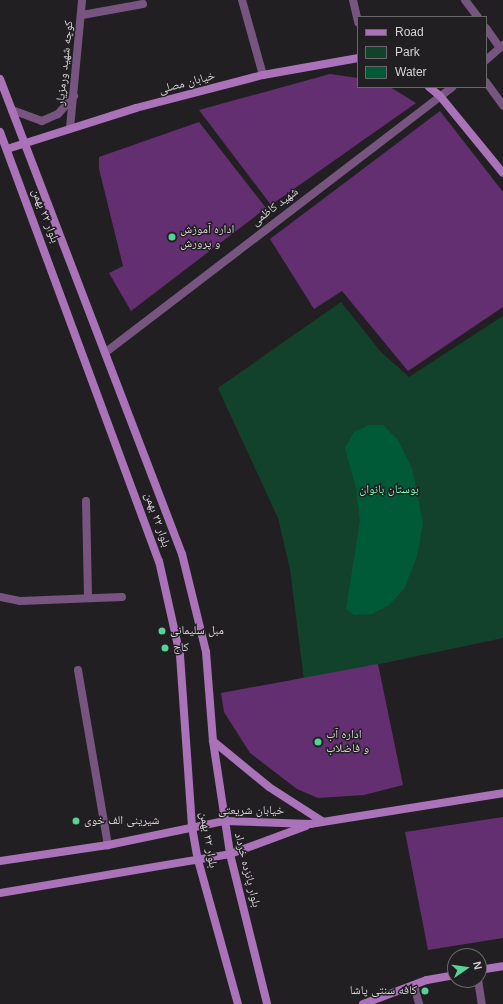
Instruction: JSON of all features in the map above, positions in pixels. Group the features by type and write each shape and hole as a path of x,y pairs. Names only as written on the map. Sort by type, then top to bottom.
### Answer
{"main road":[{"name":"خیابان مصلی","path":"7,149 24,141 263,76 357,58"},
{"name":"بلوار ۲۲ بهمن","path":"0,79 106,352 184,561 206,652 213,741"},
{"path":"430,88 440,96 503,173"},
{"name":"بلوار ۲۲ بهمن","path":"0,132 159,561 180,655 192,827 198,860 238,1004"},
{"path":"213,741 269,787 322,821"},
{"name":"بلوار پانزده خرداد","path":"213,741 230,854 267,1004"},
{"name":"خیابان شریعتی","path":"0,861 108,845 224,821 310,824 503,792"},
{"path":"0,893 152,869 230,854 310,824"},
{"path":"487,969 503,966"},
{"path":"362,1004 414,985 447,977"}],"street":[{"name":"کوچه شهید ورمزیار","path":"70,128 82,15 82,0"},
{"path":"242,0 263,76"},
{"path":"353,0 357,18"},
{"path":"465,0 477,16"},
{"path":"82,15 143,4"},
{"path":"487,29 502,47 487,59"},
{"path":"487,83 503,105"},
{"name":"شهید کاظمی","path":"106,352 451,88"},
{"path":"12,110 42,121 58,114 74,96"},
{"path":"86,501 88,598"},
{"path":"0,596 20,601 122,597"},
{"path":"78,670 108,845"},
{"path":"414,985 419,1004"},
{"path":"479,988 482,1004"}],"green space":[{"name":"بوستان بانوان","path":"341,302 381,352 409,377 503,316 503,638 304,680 290,569 278,518 218,388"}],"water":[{"path":"369,425 383,425 398,440 412,468 423,523 417,556 404,589 389,605 372,614 354,615 346,609 360,521 356,488 345,448 354,432"}],"building":[{"path":"330,74 357,78 357,88 392,88 416,103 271,205 199,110"},
{"path":"440,111 503,192 503,307 408,371 342,291 314,309 270,239"},
{"name":"اداره آموزش و پرورش","path":"199,122 266,208 131,311 109,273 123,266 99,169 99,157"},
{"name":"اداره آب و فاضلاب","path":"378,664 403,785 364,795 318,798 297,789 250,753 224,712 221,693"},
{"path":"503,817 503,938 428,950 405,832"}],"place":[{"name":"اداره آموزش و پرورش","path":"172,237"},
{"name":"مبل سلیمانی","path":"162,631"},
{"name":"کاج","path":"165,648"},
{"name":"اداره آب و فاضلاب","path":"318,742"},
{"name":"شیرینی الف خوی","path":"76,821"},
{"name":"کافه سنتی پاشا","path":"425,991"}]}
